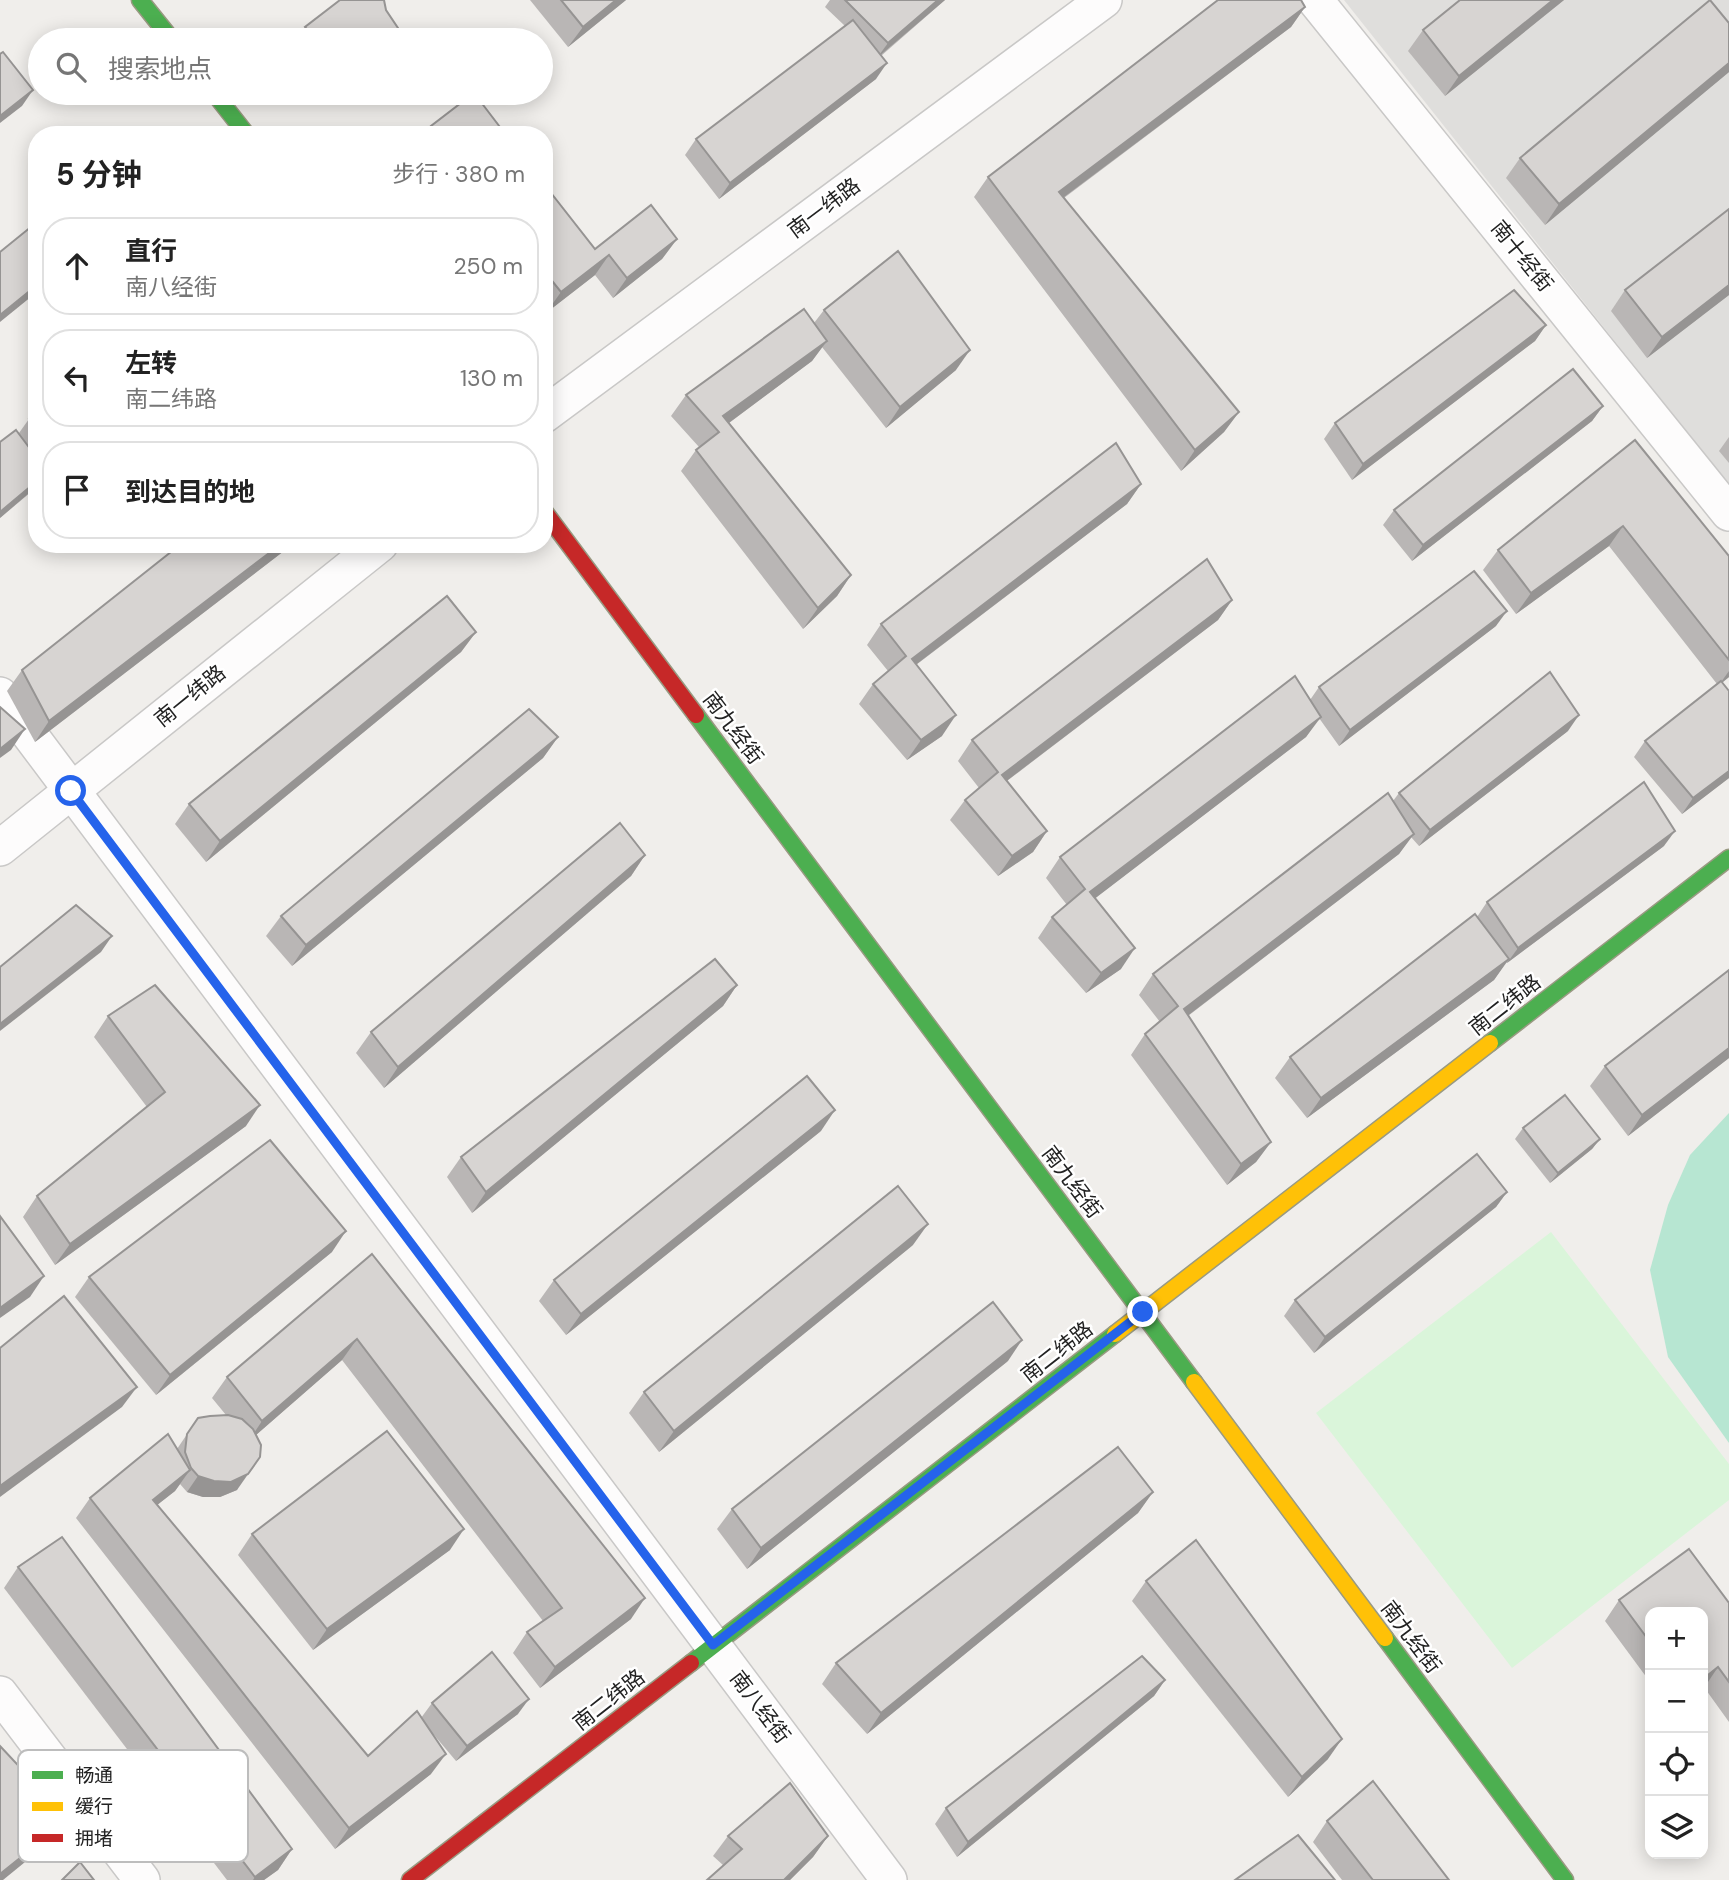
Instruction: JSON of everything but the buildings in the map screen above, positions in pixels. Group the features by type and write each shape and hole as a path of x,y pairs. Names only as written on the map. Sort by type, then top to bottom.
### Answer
{"main road":[{"path":"140,0 162,28"},
{"path":"223,105 240,126"},
{"name":"南九经街","path":"553,523 1565,1880"},
{"name":"南二纬路","path":"410,1880 1729,858"}],"street":[{"name":"南一纬路","path":"553,408 1104,0"},
{"name":"南十经街","path":"1315,0 1729,513"},
{"name":"南一纬路","path":"0,848 369,553"},
{"name":"南八经街","path":"0,695 889,1880"},
{"path":"0,1694 43,1750"},
{"path":"128,1862 142,1880"}],"shaded area":[{"path":"1344,0 1729,0 1729,485"}],"green space":[{"path":"1729,1113 1729,1443 1668,1357 1650,1270 1668,1205 1690,1155"},
{"path":"1551,1232 1729,1464 1729,1500 1512,1668 1316,1413"}],"traffic: fast":[{"path":"140,0 162,28"},
{"path":"223,105 240,126"},
{"path":"696,715 1194,1382"},
{"path":"1490,1043 1729,858"},
{"path":"691,1663 1115,1334"},
{"path":"1385,1638 1565,1880"}],"traffic: slow":[{"path":"1115,1334 1490,1043"},
{"path":"1194,1382 1385,1638"}],"traffic: jam":[{"path":"553,523 696,715"},
{"path":"410,1880 691,1663"}],"route":[{"path":"71,791 713,1645 1143,1312"}]}
